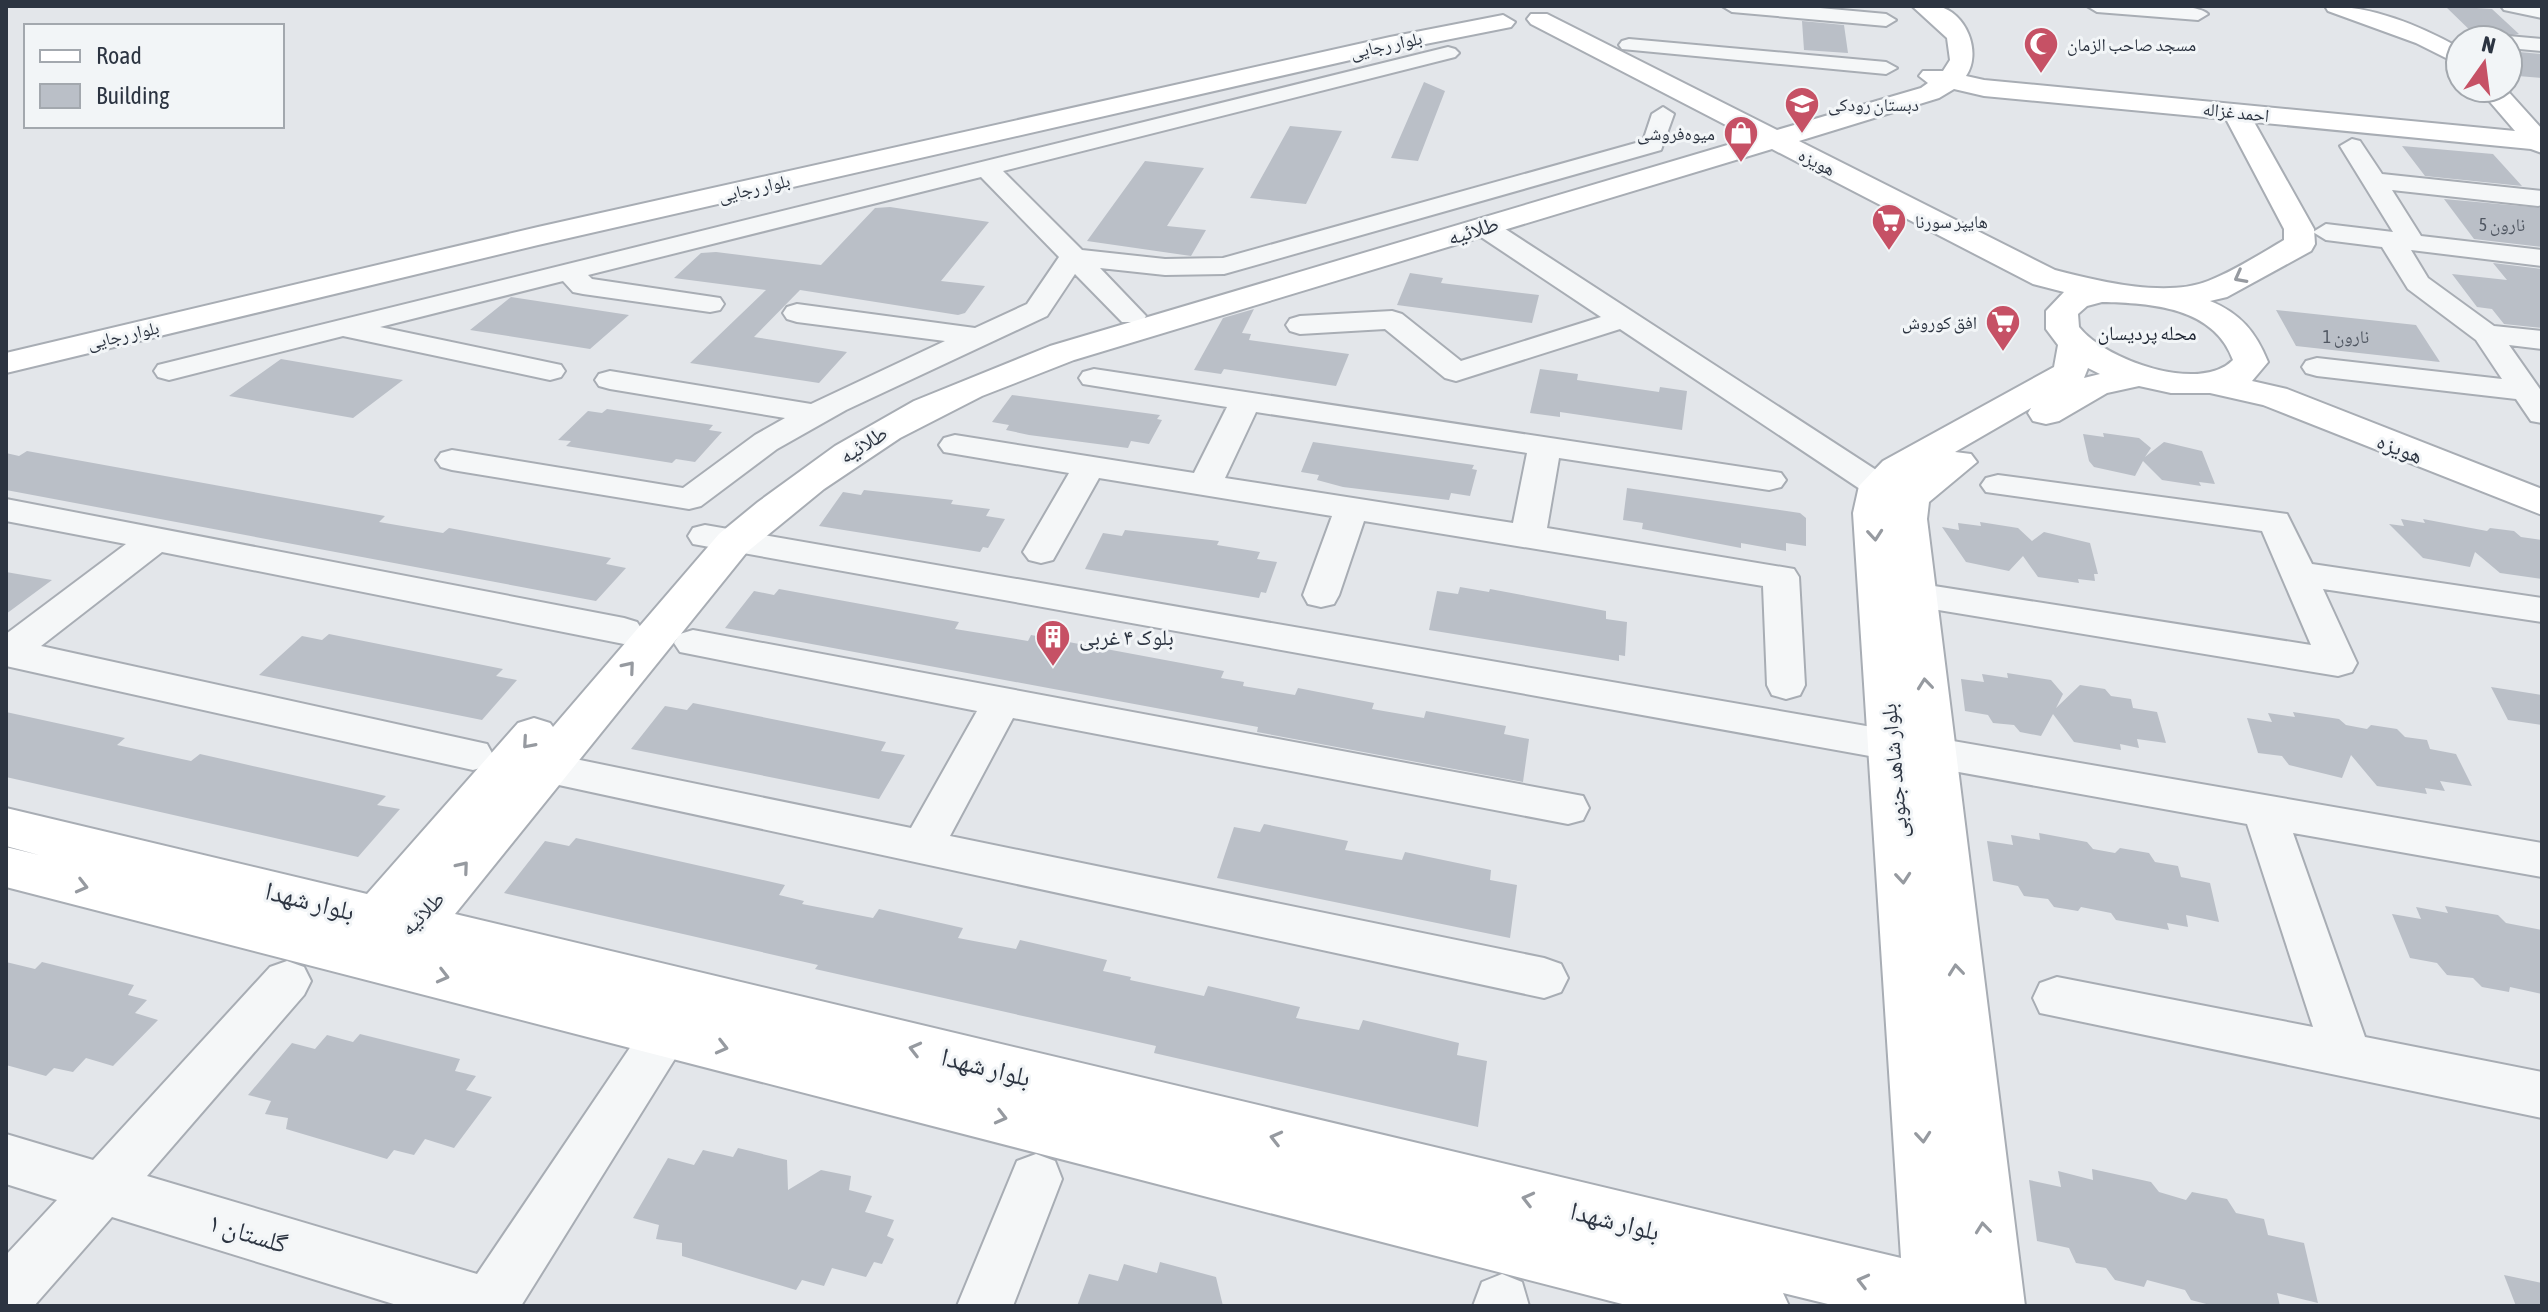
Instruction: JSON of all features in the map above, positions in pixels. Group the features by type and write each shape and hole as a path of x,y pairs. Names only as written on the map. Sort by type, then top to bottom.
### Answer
{"street":[{"path":"1732,6 1895,13 1937,32 1942,78"},
{"path":"1738,55 1743,6"},
{"path":"1757,139 1930,93 1942,78 1963,66 1957,32 1923,6"},
{"path":"2097,6 2198,14"},
{"path":"2336,6 2424,38 2444,49"},
{"path":"2359,6 2444,41"},
{"path":"2511,6 2542,12"},
{"name":"هویزه","path":"1518,12 2027,284 2102,362 2138,376 2177,383 2212,383 2274,397 2542,503"},
{"name":"بلوار رجایی","path":"6,343 1518,12"},
{"name":"بلوار رجایی","path":"6,363 538,236 1390,44 1518,12"},
{"path":"1629,45 1886,68"},
{"path":"169,371 1448,53"},
{"name":"احمد غزاله","path":"1942,78 1984,88 2541,137"},
{"path":"2507,104 2541,137"},
{"path":"2521,104 2541,137"},
{"path":"2231,327 2242,301 2328,252 2330,243 2326,232 2247,113"},
{"path":"2169,299 2216,290 2300,244 2299,229 2247,113"},
{"path":"1073,257 1165,267 1224,266 1653,145 1663,114"},
{"name":"هویزه","path":"1757,139 2044,277 2100,292"},
{"name":"طلائیه","path":"386,934 624,631 719,539 859,444 926,406 997,375 1138,322 1757,139"},
{"path":"2352,146 2374,181 2418,283 2486,334 2537,405"},
{"path":"987,169 1138,322"},
{"path":"2374,181 2538,198"},
{"path":"1475,222 1878,486 1922,453 2070,372 2069,328 2076,299 2100,292 2133,292 2203,310 2231,327 2247,345 2251,362 2238,375 2212,383"},
{"path":"2326,232 2542,258"},
{"path":"452,460 689,499 766,442 816,414 1037,310 1073,257"},
{"path":"569,272 583,286 710,304"},
{"path":"797,313 981,337"},
{"path":"1456,372 1623,319"},
{"path":"1300,325 1392,320 1456,372"},
{"path":"342,328 550,371"},
{"path":"2486,334 2542,340"},
{"name":"هویزه","path":"2251,362 2286,387 2542,486"},
{"path":"2317,367 2537,405"},
{"path":"1437,428 1456,372"},
{"name":"بلوار شاهد جنوبی","path":"1947,1304 1912,750 1915,595 1907,519 1910,497 1948,468 2096,385 2138,376"},
{"path":"1094,378 1769,480"},
{"path":"610,380 816,414"},
{"path":"1205,485 1246,400"},
{"path":"955,445 1781,577 1786,685"},
{"path":"1528,537 1545,445"},
{"path":"1041,552 1089,466"},
{"path":"1915,595 2338,663 2275,522 1998,485"},
{"name":"بلوار شاهد جنوبی","path":"1878,486 1873,513 1912,750 1992,1306"},
{"path":"1321,595 1352,508"},
{"path":"6,510 624,631"},
{"path":"6,652 156,539"},
{"path":"719,539 2542,860"},
{"name":"طلائیه","path":"386,934 546,768 719,539"},
{"path":"2298,574 2542,610"},
{"path":"693,643 1568,808"},
{"path":"6,652 473,755"},
{"path":"922,847 1002,702"},
{"path":"546,768 1544,978"},
{"path":"2264,811 2347,1056"},
{"name":"بلوار شهدا","path":"6,827 386,934 1947,1304"},
{"name":"بلوار شهدا","path":"6,867 386,934 667,1033 1756,1306"},
{"path":"6,1296 287,981"},
{"path":"2057,998 2542,1095"},
{"path":"490,1306 667,1033"},
{"name":"گلستان ۱","path":"6,1159 490,1306"},
{"path":"985,1306 1036,1179"}],"building":[{"path":"2445,6 2492,9 2508,24 2464,24"},
{"path":"1802,21 1844,25 1848,53 1804,50"},
{"path":"2524,52 2541,54 2542,78 2524,76"},
{"path":"1424,82 1445,91 1418,161 1391,158"},
{"path":"1290,126 1342,131 1306,204 1250,198"},
{"path":"2402,146 2493,154 2522,186 2425,176"},
{"path":"1145,161 1204,168 1167,226 1206,230 1191,256 1087,241"},
{"path":"2444,199 2542,208 2542,247 2474,239"},
{"path":"890,207 989,222 941,281 985,286 965,313 958,315 800,290 754,337 847,352 819,383 690,363 766,290 674,278 701,253 716,252 821,265 875,208"},
{"path":"2493,263 2542,269 2542,328 2504,324 2492,309 2477,307 2452,274 2507,280"},
{"path":"1410,273 1443,278 1441,283 1539,295 1532,323 1397,305"},
{"path":"511,297 629,315 590,349 470,330"},
{"path":"1254,309 1242,333 1251,334 1249,340 1349,354 1336,386 1224,369 1221,374 1194,370 1223,318"},
{"path":"2276,310 2416,325 2440,362 2296,346"},
{"path":"281,359 403,380 353,418 229,396"},
{"path":"1540,369 1578,374 1577,380 1659,392 1660,387 1687,391 1682,430 1560,412 1560,417 1530,413"},
{"path":"1012,395 1160,415 1157,419 1162,420 1149,444 1131,441 1128,448 1029,435 1006,430 1009,425 992,422"},
{"path":"607,409 713,425 709,430 722,432 695,462 676,459 672,463 566,446 571,441 558,440 588,411 602,413"},
{"path":"2103,433 2139,438 2151,448 2145,457 2164,442 2202,451 2215,484 2199,482 2201,486 2162,480 2143,461 2135,476 2094,467 2089,461 2083,434 2104,437"},
{"path":"1313,442 1474,465 1472,469 1477,470 1470,496 1451,493 1449,500 1343,487 1317,480 1319,475 1301,472"},
{"path":"27,451 385,516 379,522 443,533 449,528 611,558 606,564 626,568 596,601 6,490 6,453 19,456"},
{"path":"1627,488 1800,513 1806,518 1806,546 1786,543 1786,551 1741,543 1741,548 1642,529 1643,523 1623,520"},
{"path":"864,490 953,500 951,504 990,509 986,516 1005,519 988,548 983,547 980,552 819,526 843,492 861,495"},
{"path":"2401,519 2425,523 2423,519 2487,531 2490,528 2514,531 2521,537 2542,540 2542,579 2500,573 2475,552 2470,567 2423,558 2389,524 2404,526"},
{"path":"1980,522 2018,528 2032,541 2044,532 2090,543 2098,574 2094,574 2095,581 2078,579 2079,583 2038,577 2023,556 2009,571 1966,562 1942,527 1959,530 1958,523 1981,526"},
{"path":"1125,530 1219,541 1217,545 1260,552 1257,559 1277,562 1266,593 1261,592 1259,598 1085,569 1103,533 1122,536"},
{"path":"6,572 52,580 6,614"},
{"path":"1460,587 1489,592 1490,589 1606,611 1606,619 1627,622 1625,656 1619,655 1619,661 1429,630 1437,591 1458,594"},
{"path":"779,589 959,622 955,629 1028,641 1031,635 1224,671 1221,678 1244,682 1243,686 1295,695 1298,688 1374,703 1372,709 1424,718 1426,711 1506,726 1504,734 1529,739 1523,782 1257,732 1258,727 725,628 754,591 774,595"},
{"path":"329,634 503,669 496,676 517,680 482,720 259,675 302,636 322,640"},
{"path":"2007,673 2051,680 2063,694 2056,708 2080,685 2105,689 2111,696 2131,699 2133,708 2157,712 2166,743 2137,739 2139,748 2120,744 2121,750 2074,742 2053,714 2041,736 2020,732 2014,725 1993,723 1988,715 1965,711 1961,679 1984,682 1982,674 2008,678"},
{"path":"2491,687 2542,695 2542,725 2508,720"},
{"path":"693,703 886,742 881,751 905,755 879,799 631,749 665,706 687,710"},
{"path":"6,712 125,738 117,745 191,761 200,754 386,796 377,805 400,809 358,857 6,777"},
{"path":"2293,712 2339,719 2346,725 2367,729 2371,725 2397,729 2405,737 2427,740 2430,749 2456,754 2472,786 2440,781 2445,791 2425,788 2427,794 2377,786 2351,755 2342,778 2289,765 2282,756 2258,753 2247,718 2272,722 2268,713 2295,717"},
{"path":"1264,824 1348,841 1345,850 1402,860 1405,852 1491,870 1490,880 1517,885 1510,938 1217,878 1234,827 1260,832"},
{"path":"2039,833 2087,842 2093,849 2115,853 2120,848 2149,853 2155,862 2178,866 2181,877 2210,883 2219,922 2186,915 2188,927 2167,923 2169,930 2116,920 2111,913 2081,907 2078,911 2054,907 2048,899 2024,896 2018,886 1993,881 1987,841 2013,845 2011,835 2040,840"},
{"path":"576,838 785,885 779,895 804,901 802,904 873,918 879,909 963,928 958,938 1016,949 1020,940 1107,960 1103,971 1131,977 1130,980 1204,996 1208,986 1300,1007 1296,1018 1359,1030 1363,1020 1459,1043 1457,1055 1487,1061 1478,1127 1154,1053 1156,1046 815,969 818,965 504,893 545,841 569,846"},
{"path":"2445,906 2498,915 2506,923 2542,930 2542,994 2510,987 2509,992 2482,987 2473,978 2447,975 2437,963 2410,958 2392,914 2421,919 2416,907 2448,913"},
{"path":"6,962 35,969 42,962 134,985 128,995 147,1000 135,1013 158,1020 113,1066 86,1058 73,1072 54,1068 46,1076 6,1065"},
{"path":"360,1034 460,1059 455,1071 476,1076 466,1090 492,1097 454,1148 425,1139 414,1155 394,1150 387,1159 286,1129 288,1118 265,1114 271,1101 248,1095 292,1043 315,1049 327,1035 353,1042"},
{"path":"738,1148 787,1160 788,1190 821,1170 851,1176 849,1190 872,1196 865,1212 894,1220 887,1236 894,1239 882,1264 874,1262 866,1277 832,1268 824,1286 802,1280 796,1290 682,1256 682,1243 656,1239 659,1225 633,1218 668,1158 694,1165 703,1150 733,1157"},
{"path":"2092,1169 2151,1182 2159,1192 2186,1200 2192,1192 2227,1199 2236,1213 2264,1219 2268,1235 2304,1243 2318,1303 2277,1293 2280,1306 2214,1306 2191,1300 2185,1290 2147,1280 2144,1287 2115,1280 2106,1268 2076,1263 2069,1248 2037,1241 2029,1180 2061,1187 2058,1171 2093,1180"},
{"path":"1160,1262 1216,1277 1223,1306 1077,1306 1089,1274 1118,1281 1124,1264 1157,1273"},
{"path":"2504,1275 2542,1283 2542,1306 2516,1306"}],"place":[{"name":"مسجد صاحب الزمان","path":"2041,75"},
{"name":"دبستان رودکی","path":"1802,135"},
{"name":"میوه‌فروشی","path":"1741,164"},
{"name":"هایپر سورنا","path":"1889,252"},
{"name":"افق کوروش","path":"2003,353"},
{"name":"بلوک ۴ غربی","path":"1053,668"}],"district":[{"name":"محله پردیسان","path":"2147,332"}]}
